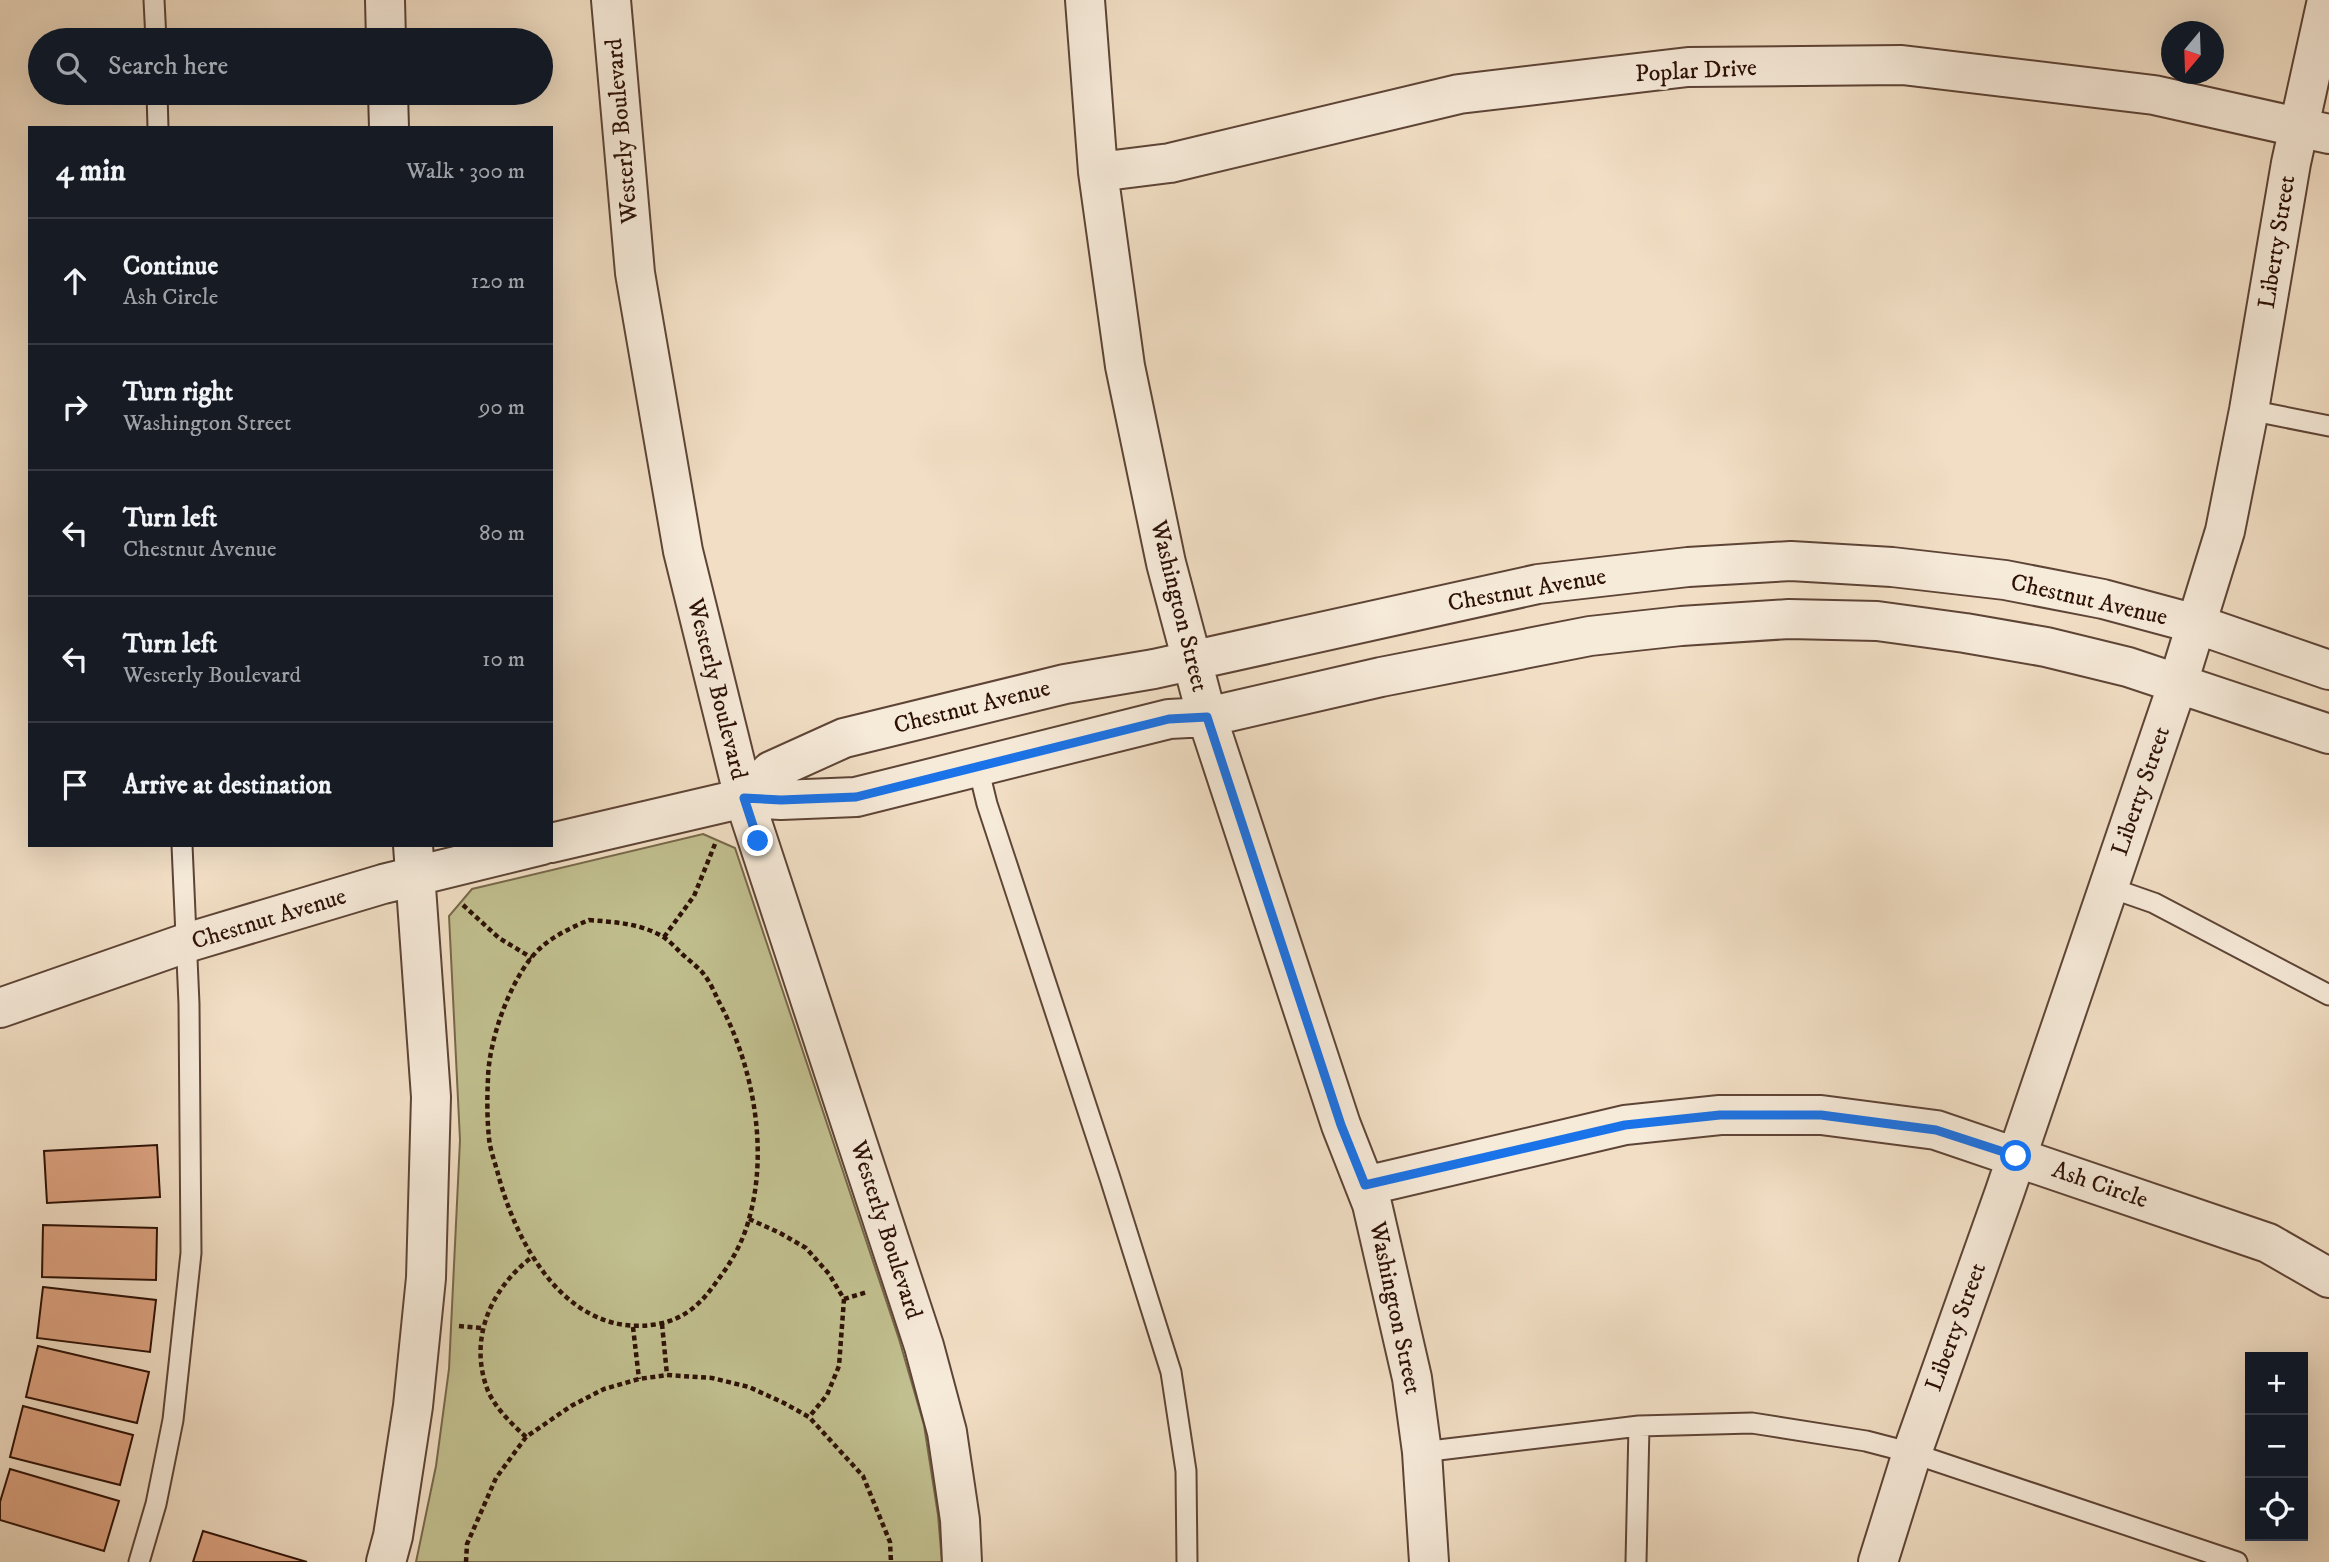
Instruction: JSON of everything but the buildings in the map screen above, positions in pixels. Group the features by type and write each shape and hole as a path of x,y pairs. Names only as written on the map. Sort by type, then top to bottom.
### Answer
{"street":[{"path":"385,0 386,28"},
{"name":"Westerly Boulevard","path":"611,0 635,273 683,551 744,798 924,1346 947,1432 960,1520 962,1562"},
{"name":"Washington Street","path":"1085,0 1098,172 1125,366 1166,563 1207,717 1341,1125 1372,1204 1412,1378 1422,1452 1429,1562"},
{"name":"Liberty Street","path":"1878,1562 1912,1452 2178,683 2225,531 2249,410 2314,131 2327,0"},
{"name":"Poplar Drive","path":"1098,172 1170,163 1459,94 1688,68 1902,65 2154,95 2314,131"},
{"path":"388,105 389,126"},
{"name":"Chestnut Avenue","path":"744,798 771,771 844,738 1065,684 1154,669 1538,584 1688,567 1791,561 1892,567 2005,580 2103,599 2196,624 2329,670"},
{"path":"553,843 744,798 781,800 856,797 1169,719 1207,717 1381,677 1590,636 1681,625 1789,619 1877,621 1965,633 2046,647 2128,667 2329,734"},
{"name":"Chestnut Avenue","path":"0,1008 413,860 525,847"},
{"path":"386,1562 393,1536 413,1406 426,1278 430,1097 413,860"},
{"name":"Ash Circle","path":"1365,1185 1625,1125 1720,1115 1821,1115 1936,1130 2268,1243 2329,1278"}],"lane":[{"path":"154,0 155,28"},
{"path":"157,105 158,126"},
{"path":"2249,410 2329,426"},
{"path":"978,766 987,804 1171,1372 1186,1472 1187,1562"},
{"path":"139,1562 156,1504 173,1419 191,1252 189,1031 182,847"},
{"path":"2108,887 2154,903 2329,995"},
{"path":"1422,1452 1639,1426 1752,1423 1866,1441 1912,1452 2237,1562"},
{"path":"1636,1562 1639,1426"}],"path":[{"path":"664,937 694,896 720,832"},
{"path":"458,900 499,938 532,958"},
{"path":"589,920 624,922 664,937 704,974 734,1030 753,1093 758,1159 749,1219 731,1262 708,1294 692,1311 662,1324 633,1327 603,1321 582,1311 555,1287 532,1257 505,1201 489,1139 488,1076 501,1011 532,958 560,933 589,920"},
{"path":"749,1219 806,1248 829,1274 844,1299 839,1366 827,1395 809,1418"},
{"path":"526,1437 507,1420 489,1393 481,1362 482,1328 500,1288 514,1270 532,1257"},
{"path":"844,1299 868,1291"},
{"path":"662,1324 667,1375"},
{"path":"450,1325 482,1328"},
{"path":"633,1327 639,1378"},
{"path":"466,1562 467,1544 496,1478 526,1437 571,1406 604,1389 639,1378 667,1375 712,1378 749,1387 809,1418 863,1476 890,1542 891,1562"}],"shaded area":[{"path":"703,834 735,848 899,1339 924,1425 938,1515 942,1562 416,1562 436,1466 449,1369 460,1140 449,916 472,889"}],"route":[{"path":"758,841 744,798 781,800 856,797 1169,719 1207,717 1341,1125 1365,1185 1625,1125 1720,1115 1821,1115 1936,1130 2016,1156"}]}
